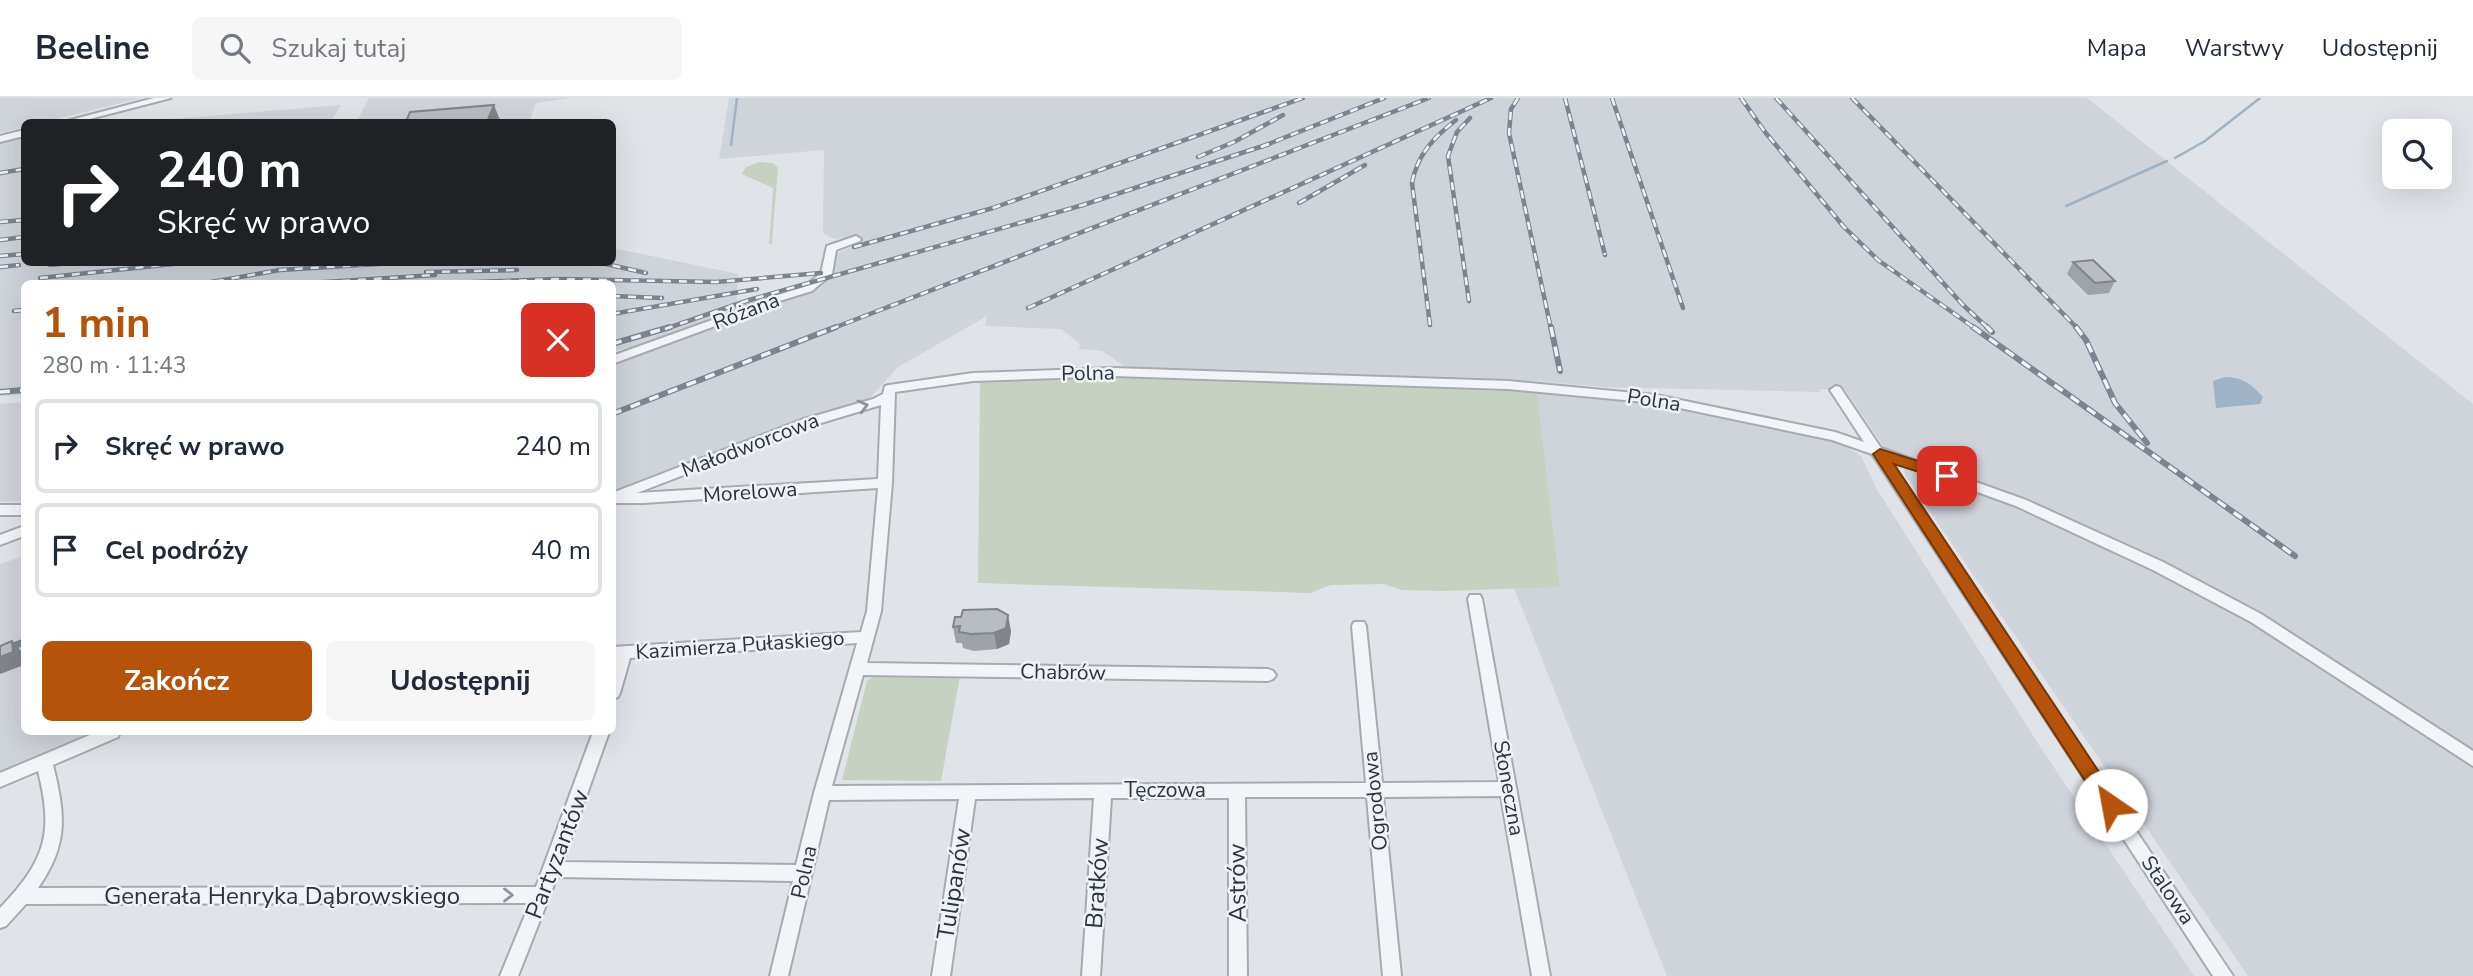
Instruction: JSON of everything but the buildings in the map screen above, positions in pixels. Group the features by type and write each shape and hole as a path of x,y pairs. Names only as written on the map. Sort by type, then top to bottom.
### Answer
{"street":[{"path":"80,119 166,98"},
{"path":"0,139 21,134"},
{"name":"Różana","path":"616,359 730,317 763,302 808,289 826,274 831,248 856,239"},
{"name":"Polna","path":"779,976 822,793 874,607 885,483 889,389 973,377 1114,372 1520,386 1656,398 1835,436 1880,454"},
{"name":"Stalowa","path":"1836,390 2224,976"},
{"name":"Małodworcowa","path":"616,497 806,423 877,402 888,396"},
{"path":"1880,454 2021,503 2214,594 2305,648 2473,759"},
{"name":"Morelowa","path":"616,498 885,483"},
{"path":"0,510 21,510"},
{"path":"0,540 21,532"},
{"name":"Słoneczna","path":"1475,599 1541,976"},
{"name":"Ogrodowa","path":"1359,626 1392,976"},
{"name":"Kazimierza Pułaskiego","path":"618,653 867,637"},
{"name":"Chabrów","path":"858,669 1268,674"},
{"path":"0,780 105,735"},
{"name":"Partyzantów","path":"509,976 542,895 600,735"},
{"path":"0,920 23,896 43,867 54,831 55,820 44,761"},
{"name":"Tęczowa","path":"822,793 1509,789"},
{"name":"Astrów","path":"1237,790 1238,976"},
{"name":"Bratków","path":"1091,976 1103,791"},
{"name":"Tulipanów","path":"941,976 968,793"},
{"path":"551,869 804,873"},
{"name":"Generała Henryka Dąbrowskiego","path":"23,896 542,895"}],"shaded area":[{"path":"0,98 142,98 55,119 21,119 21,128 0,133"},
{"path":"369,98 571,98 536,103 530,119 358,119"},
{"path":"729,98 2087,98 2473,404 2473,976 2248,976 1905,475 1904,469 1888,453 1845,390 1820,389 1821,392 1603,387 1535,381 1127,368 1102,351 1079,349 1080,344 1061,329 985,326 987,316 898,367 871,397 616,493 616,362 736,320 762,307 812,292 833,275 837,253 860,243 853,236 834,239 823,233 824,150 719,159"},
{"path":"341,105 333,119 171,119"},
{"path":"21,139 21,266 616,266 616,249 738,274 736,309 638,346 616,350 616,280 21,280 21,395 0,396 0,144"},
{"path":"1537,391 1647,402 1838,442 1861,456 1876,488 2041,748 2194,976 1667,976 1514,588 1560,586"},
{"path":"21,402 21,501 0,502 0,404"},
{"path":"21,557 21,735 96,735 0,775 0,564"}],"green space":[{"path":"759,162 773,163 778,168 772,244 769,244 773,188 742,174 746,167"},
{"path":"1072,376 1537,391 1560,587 1444,591 1402,590 1384,584 1331,585 1310,593 978,583 980,380"},
{"path":"877,674 960,676 941,781 842,780 867,681"}],"water":[{"path":"2225,377 2237,378 2251,385 2263,397 2260,404 2216,408 2213,381"}],"waterway":[{"path":"731,145 737,98"},
{"path":"2175,158 2205,141 2260,98"},
{"path":"2066,206 2167,161"}],"railway":[{"path":"854,247 993,208 1303,98"},
{"path":"1266,145 1384,98"},
{"path":"831,329 1429,98"},
{"path":"1028,308 1491,98"},
{"path":"1518,98 1511,109 1509,133 1551,329"},
{"path":"1565,98 1605,255"},
{"path":"1612,98 1683,308"},
{"path":"1741,98 1765,132 1844,227 1878,260 1976,329"},
{"path":"1776,98 1963,305 1989,329"},
{"path":"1852,98 2078,329"},
{"path":"1198,157 1234,142 1283,115"},
{"path":"1469,301 1448,156 1457,132 1470,118"},
{"path":"1430,325 1412,183 1422,155 1456,120"},
{"path":"665,329 749,300 1083,205 1266,145"},
{"path":"1261,147 1266,145"},
{"path":"1299,203 1365,165"},
{"path":"0,173 21,170"},
{"path":"0,222 21,220"},
{"path":"0,240 21,237"},
{"path":"0,256 21,254"},
{"path":"0,267 19,265"},
{"path":"40,278 154,266"},
{"path":"223,280 280,270 345,266"},
{"path":"615,266 646,273"},
{"path":"426,272 517,270"},
{"path":"616,280 716,282 821,273"},
{"path":"357,280 435,275"},
{"path":"531,280 611,280"},
{"path":"616,313 757,289"},
{"path":"616,296 662,298"},
{"path":"14,311 21,310"},
{"path":"616,343 670,327"},
{"path":"616,412 836,327"},
{"path":"1551,327 1560,371"},
{"path":"1973,327 2295,556"},
{"path":"2076,327 2086,340 2115,403 2147,443"},
{"path":"1989,329 1992,332"},
{"path":"0,392 21,390"},
{"path":"0,651 21,643"}],"route":[{"path":"1947,476 1880,454 2111,805"}]}
